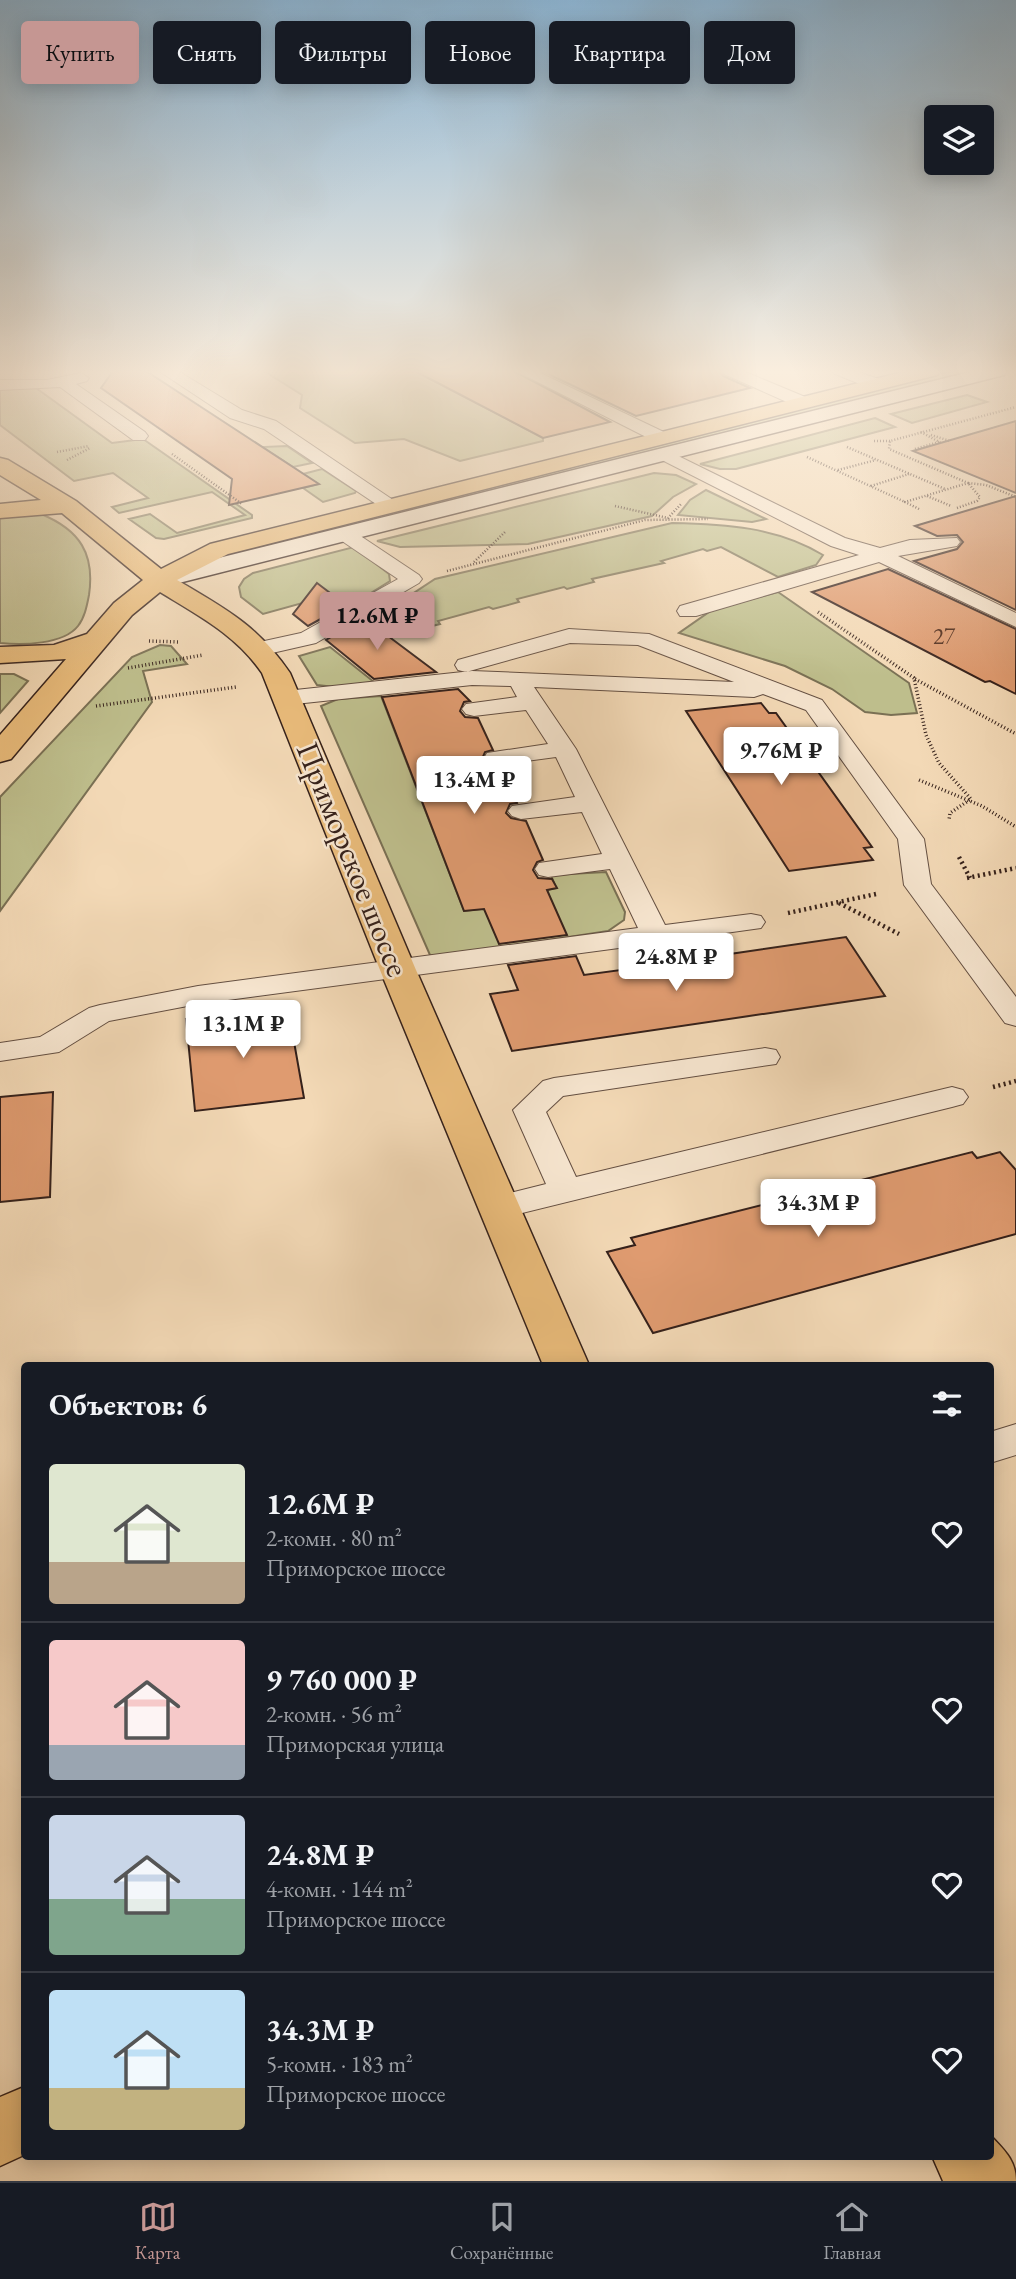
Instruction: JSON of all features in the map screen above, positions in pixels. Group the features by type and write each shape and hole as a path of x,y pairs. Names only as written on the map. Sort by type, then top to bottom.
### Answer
{"main road":[{"name":"Приморское шоссе","path":"13,473 68,506 159,580 236,627 259,649 284,690 398,970 565,1362"},
{"path":"0,753 93,641 123,609 159,580 219,549 392,506 542,473"},
{"path":"159,580 346,535 568,473"},
{"path":"0,511 68,506"},
{"path":"0,655 56,653 93,641"},
{"path":"0,2133 21,2122"},
{"path":"968,2160 986,2181"}],"lane":[{"path":"342,473 392,506"},
{"path":"712,473 838,542 881,555 1007,616"},
{"path":"259,649 307,638 412,579 346,535"},
{"path":"688,611 910,546 950,542"},
{"path":"902,591 933,581"},
{"path":"966,623 1007,616"},
{"path":"466,665 569,636 640,639 814,705 911,839 918,885 1016,1017"},
{"path":"284,690 472,678 526,692 780,691"},
{"path":"474,709 526,692"},
{"path":"526,692 564,750 656,934 673,962"},
{"path":"496,758 564,750"},
{"path":"521,811 590,803"},
{"path":"548,869 618,860"},
{"path":"0,1052 48,1045 100,1014 198,995 398,970 545,962 656,934 751,922"},
{"path":"566,1191 529,1110 554,1088 765,1057"},
{"path":"498,1207 952,1097"},
{"path":"994,1446 1016,1438"}],"path":[{"path":"198,473 242,504"},
{"path":"841,473 929,513"},
{"path":"906,473 946,489"},
{"path":"944,473 1016,497"},
{"path":"870,486 909,474"},
{"path":"905,502 968,483"},
{"path":"963,512 955,508 977,501 980,497 968,483"},
{"path":"926,495 943,503"},
{"path":"412,579 645,520 712,519"},
{"path":"791,581 801,599 914,678 1016,734"},
{"path":"126,668 212,654"},
{"path":"914,678 926,735 939,763 971,799"},
{"path":"96,706 284,690"},
{"path":"919,779 971,799 998,813 1016,827"},
{"path":"948,823 950,813 971,799"},
{"path":"958,855 970,878 1016,868"},
{"path":"751,922 758,925 783,922 780,915 918,885"}],"green space":[{"path":"63,473 191,473 252,515 252,518 164,539 156,538 129,519 150,514 177,533 245,515 212,492 119,513 112,507 148,498 113,473 74,481"},
{"path":"328,473 356,491 323,502 303,488 318,484 303,474"},
{"path":"539,473 570,473 401,515 392,509"},
{"path":"654,473 676,475 696,484 673,497 652,516 528,544 400,547 377,541"},
{"path":"706,490 766,519 752,522 678,515 690,500"},
{"path":"41,514 55,520 75,536 87,556 90,580 85,611 78,626 63,637 30,644 0,643 0,518"},
{"path":"672,523 731,526 769,533 787,538 823,555 816,565 778,577 721,547 707,551 703,549 661,561 664,563 592,579 594,582 567,589 564,587 517,599 519,602 438,621 440,624 420,629 415,625 379,635 383,621 397,604 435,579"},
{"path":"354,547 389,574 390,581 358,601 335,594 263,614 241,597 239,587 244,579 253,573"},
{"path":"778,592 909,683 917,713 891,715 865,712 832,689 785,666 679,633 712,610"},
{"path":"160,645 171,646 187,664 143,671 152,702 0,911 0,797 132,657"},
{"path":"330,647 374,682 335,687 317,685 299,656"},
{"path":"0,674 14,674 28,681 0,713"},
{"path":"381,696 464,911 551,901 547,890 556,888 551,875 606,872 625,912 624,920 608,931 443,956 430,955 321,706 338,699"}],"building":[{"path":"223,473 302,473 319,484 229,505 232,479"},
{"path":"966,473 1016,473 1016,493"},
{"path":"1016,496 1016,610 914,561 957,549 963,542 957,535 937,536 915,526"},
{"path":"888,569 1016,629 1016,694 990,681 985,682 812,592"},
{"path":"317,583 346,605 308,626 293,614"},
{"path":"364,618 436,672 374,679 326,640"},
{"path":"458,689 470,701 464,702 460,711 465,717 478,718 493,750 485,752 482,759 486,766 501,767 517,803 510,804 506,813 511,818 526,821 543,860 537,862 533,870 538,878 552,879 557,888 547,890 567,935 499,944 484,909 464,911 382,697"},
{"path":"761,703 769,713 776,713 872,847 864,848 873,860 789,871 686,711"},
{"path":"846,937 885,996 512,1051 490,994 518,990 508,965 576,956 584,975 658,965 662,971 674,974 685,969 689,960"},
{"path":"288,1008 304,1098 195,1111 186,1019"},
{"path":"53,1092 50,1197 0,1202 0,1097"},
{"path":"972,1152 977,1158 1000,1152 1016,1170 1016,1234 653,1333 607,1252 635,1245 631,1238"}]}
